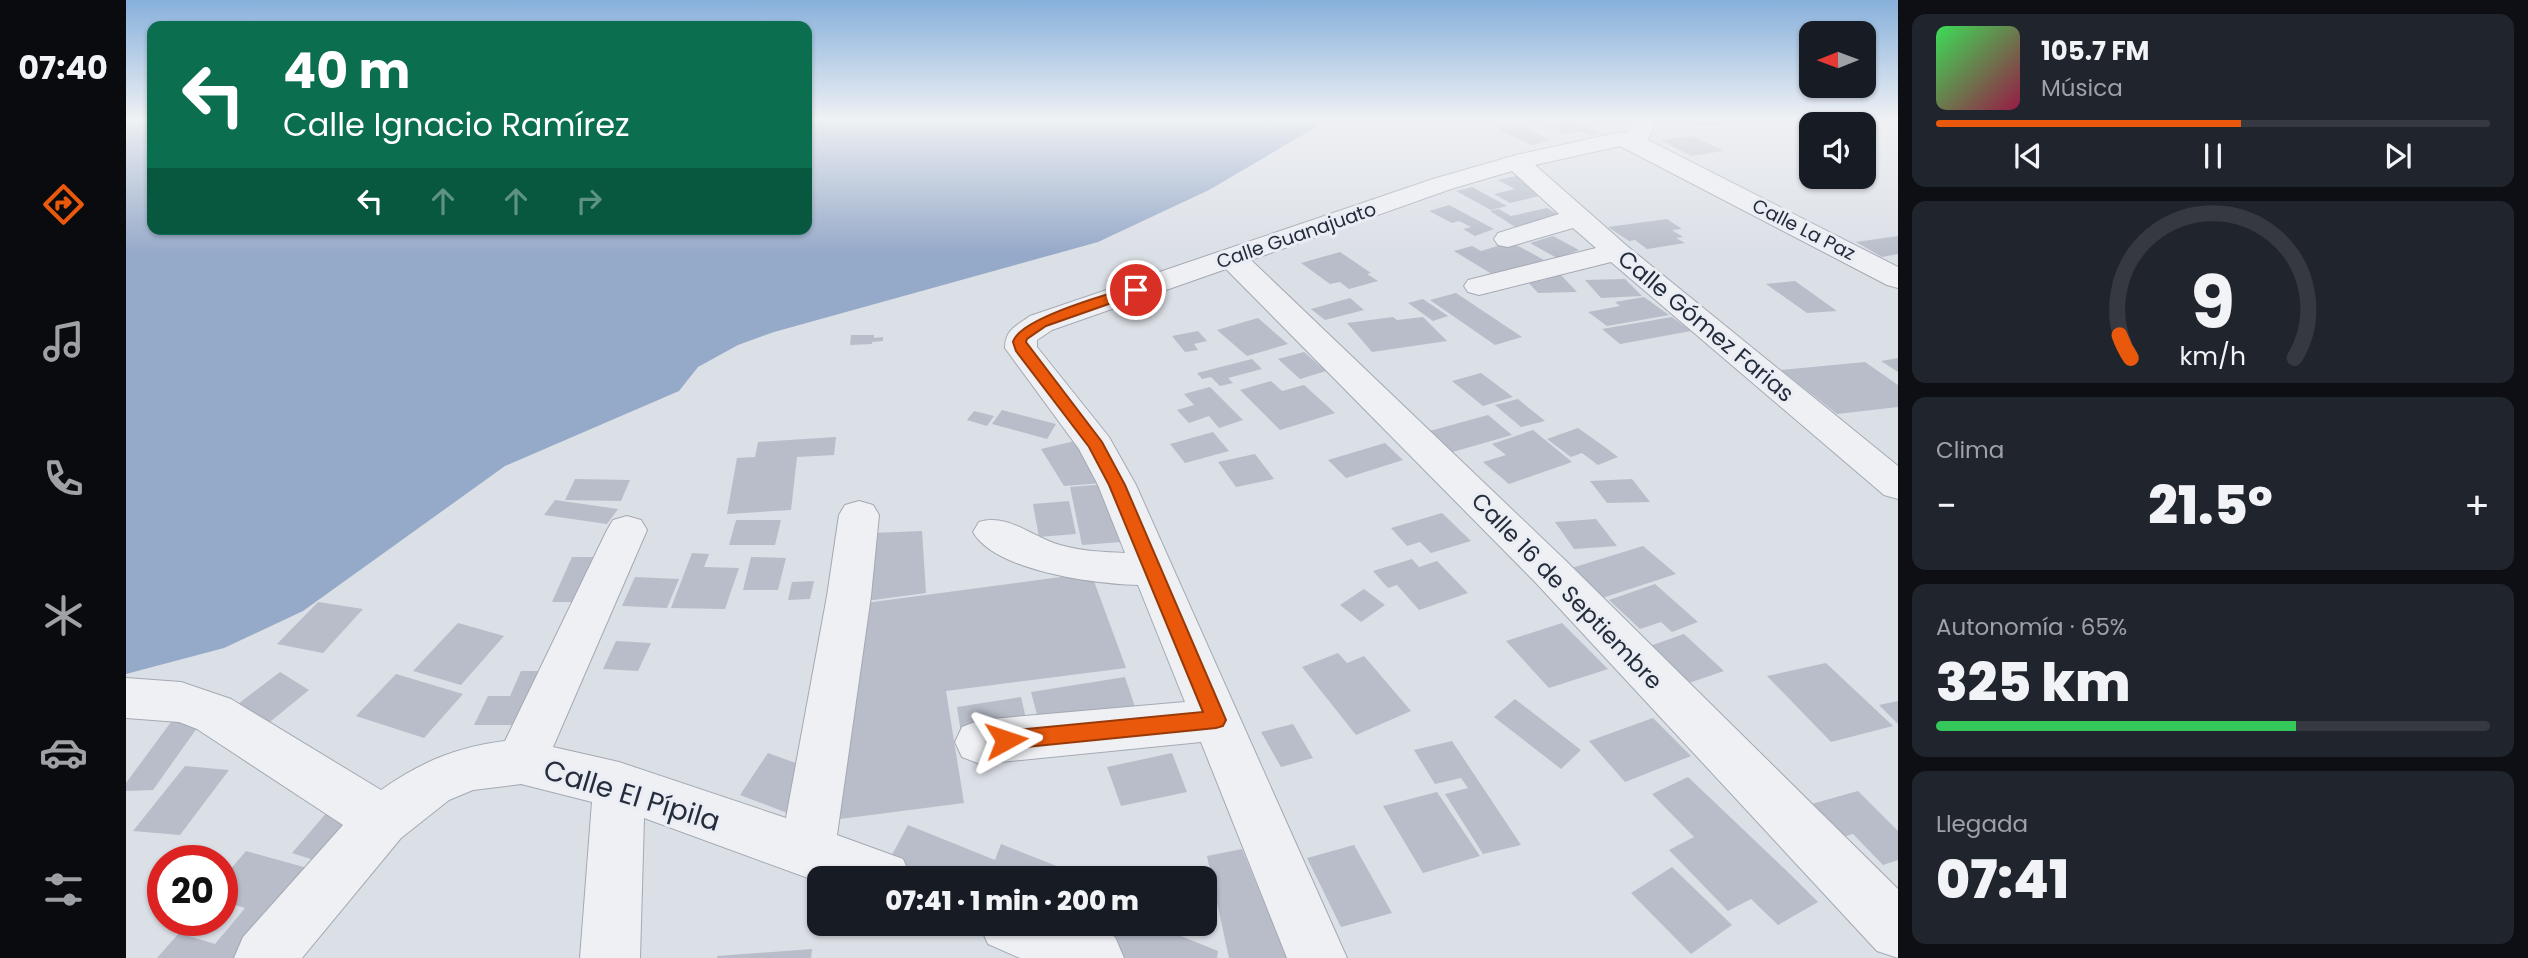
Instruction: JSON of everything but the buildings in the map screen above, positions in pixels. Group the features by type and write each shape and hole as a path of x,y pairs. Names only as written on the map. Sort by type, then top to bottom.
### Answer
{"street":[{"name":"Calle Guanajuato","path":"1153,569 1117,485 1096,445 1021,348 1021,337 1041,323 1442,184 1507,165"},
{"name":"Calle Gómez Farias","path":"1519,165 1617,252 1898,486"},
{"name":"Calle La Paz","path":"1690,165 1898,279"},
{"path":"1508,239 1579,217"},
{"path":"1479,286 1617,252"},
{"name":"Calle 16 de Septiembre","path":"1231,257 1596,619 1750,781 1898,930"},
{"path":"1860,456 1898,452"},
{"path":"807,851 849,596 859,515"},
{"path":"521,762 627,530"},
{"path":"993,532 1028,552 1051,561 1097,568 1153,569 1317,958"},
{"path":"126,698 181,702 214,714 382,820"},
{"path":"980,742 1216,720"},
{"name":"Calle El Pípila","path":"264,958 382,820 431,784 470,768 521,762 620,785 849,866"},
{"path":"610,958 620,785"},
{"path":"1038,936 1094,958"}],"water":[{"path":"126,165 147,165 147,235 812,235 812,165 1252,165 1209,190 1098,242 774,332 738,345 698,367 679,391 505,466 303,611 224,648 126,674"}],"route":[{"path":"1006,740 1216,720 1117,485 1096,445 1021,348 1021,337 1041,323 1136,290"}]}
